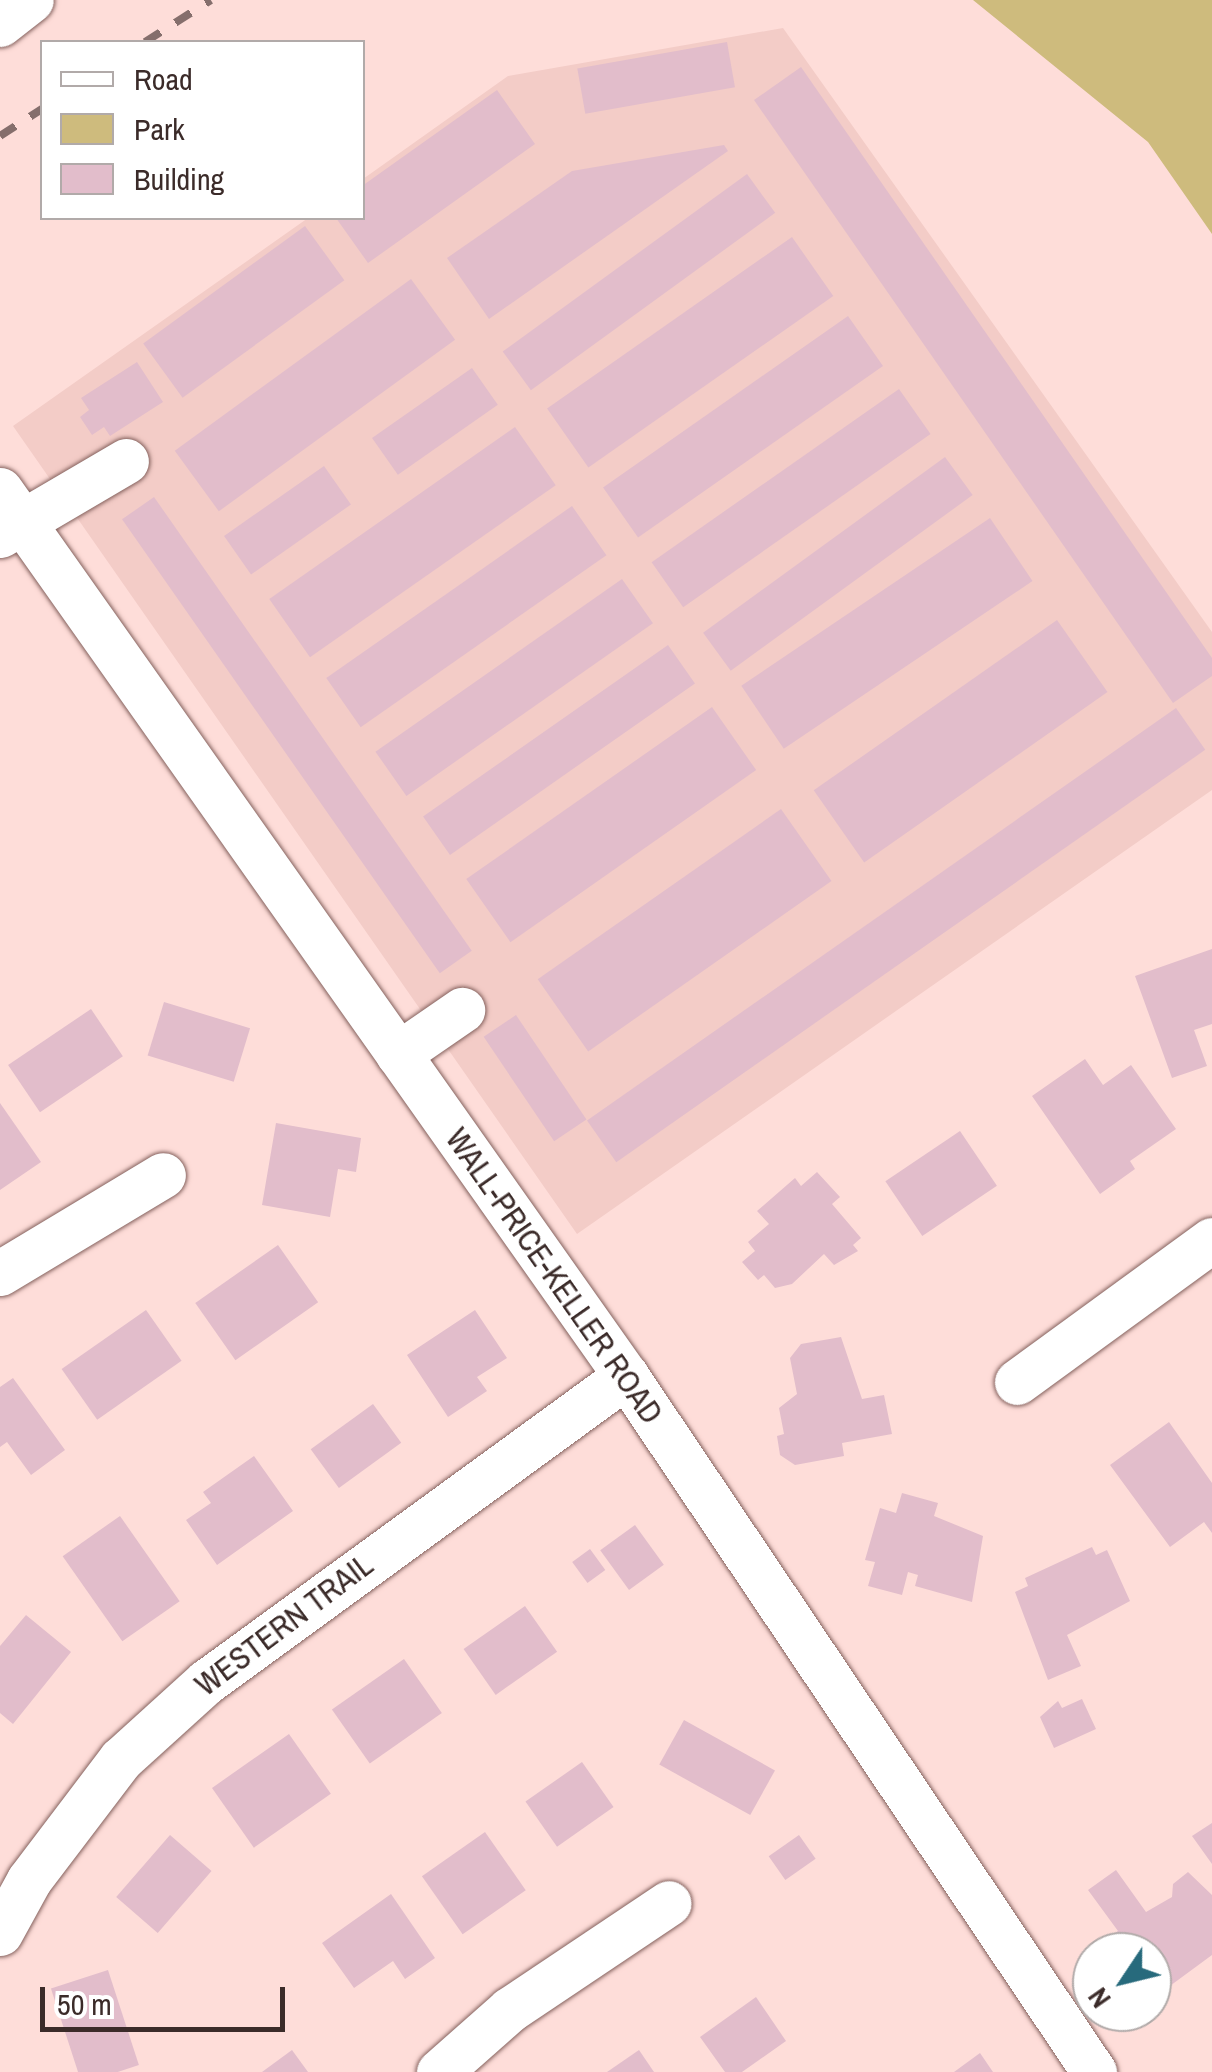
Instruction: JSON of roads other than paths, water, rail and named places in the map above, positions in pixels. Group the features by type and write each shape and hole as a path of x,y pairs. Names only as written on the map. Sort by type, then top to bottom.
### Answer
{"street":[{"path":"0,24 31,0"},
{"path":"7,515 126,461"},
{"name":"WALL-PRICE-KELLER ROAD","path":"7,515 626,1376 1094,2072"},
{"path":"398,1054 462,1010"},
{"path":"0,1273 163,1176"},
{"path":"1017,1382 1212,1240"},
{"name":"WESTERN TRAIL","path":"0,1933 29,1880 121,1759 206,1682 626,1376"},
{"path":"440,2072 510,2010 669,1903"}],"railway":[{"path":"148,40 211,0"},
{"path":"0,136 40,110"}]}
